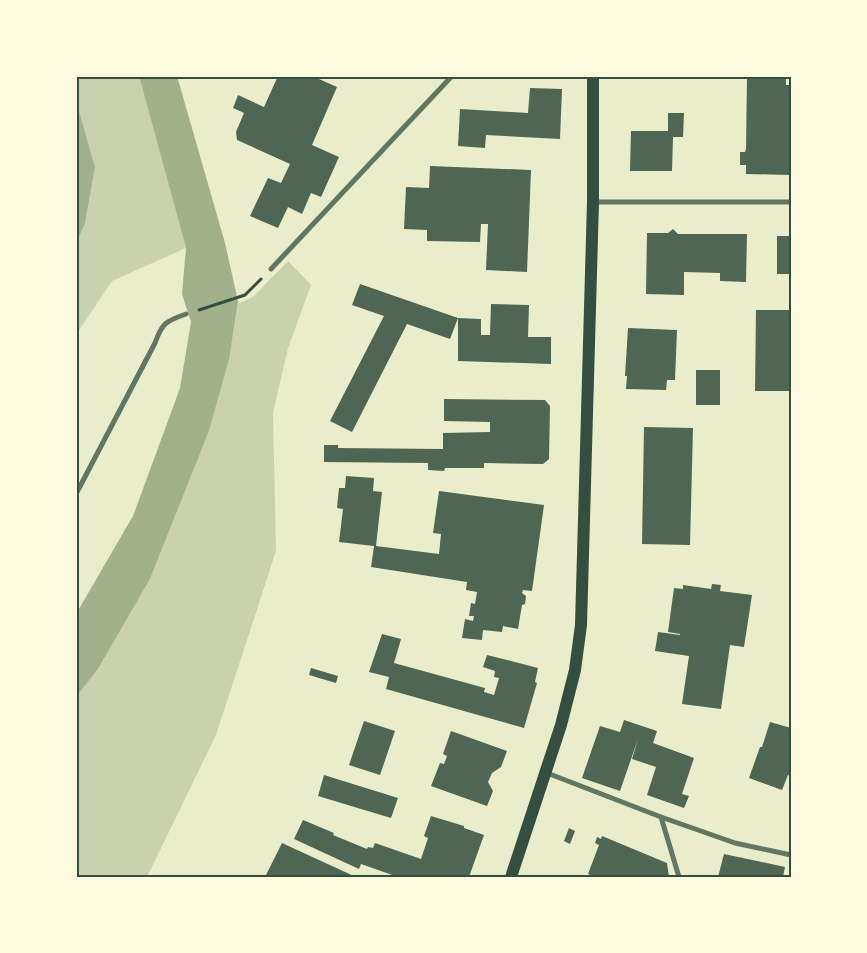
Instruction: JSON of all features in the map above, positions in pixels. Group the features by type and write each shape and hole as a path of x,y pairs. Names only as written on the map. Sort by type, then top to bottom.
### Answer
{"main road":[{"path":"511,877 547,773 561,725 576,670 581,625 593,202 593,76"}],"street":[{"path":"271,269 452,76"},
{"path":"593,202 791,202"},
{"path":"76,494 160,330 164,324 172,319 186,314"},
{"path":"547,773 735,843 791,855"},
{"path":"661,817 679,877"}],"path":[{"path":"186,314 246,295 271,269"}],"shaded area":[{"path":"76,76 139,76 186,248 112,281 76,335 76,243 85,224 95,167 76,100"},
{"path":"139,76 177,76 225,243 238,302 229,360 209,431 150,579 98,669 76,697 76,614 133,516 180,388 191,322 182,294 186,248"},
{"path":"76,100 95,167 85,224 76,243"},
{"path":"288,261 311,285 288,348 273,413 276,551 216,735 147,877 76,877 76,697 98,669 150,579 209,431 229,360 238,304 254,296"}],"building":[{"path":"278,76 312,76 337,87 312,145 339,157 321,197 311,193 302,214 288,207 278,228 250,216 268,178 281,183 290,164 237,140 236,132 244,113 233,108 238,95 264,107"},
{"path":"747,76 786,76 786,85 791,85 791,175 746,174 746,165 740,165 740,152 745,152 746,149"},
{"path":"530,88 562,89 560,139 486,135 485,148 458,146 460,109 528,113"},
{"path":"668,113 684,113 683,137 673,137 672,171 630,171 631,131 668,131"},
{"path":"430,166 531,170 527,272 486,270 488,224 481,224 480,242 427,241 427,230 404,229 406,187 429,188"},
{"path":"673,229 678,234 747,234 746,282 720,281 720,273 684,272 684,295 646,294 647,233 668,233"},
{"path":"777,236 791,236 791,274 777,274"},
{"path":"360,284 458,318 450,339 407,324 352,432 330,421 384,316 352,305"},
{"path":"491,304 529,305 528,337 551,337 551,364 458,361 458,318 481,319 481,335 490,335"},
{"path":"756,310 791,310 791,391 755,391"},
{"path":"628,328 677,330 675,380 667,380 666,390 626,389"},
{"path":"696,370 720,370 720,405 696,405"},
{"path":"444,399 545,400 550,406 549,459 543,464 484,463 484,468 445,468 444,471 428,470 428,463 324,462 324,445 338,445 338,448 443,449 443,433 490,432 490,422 444,421"},
{"path":"644,427 693,428 690,545 642,544"},
{"path":"346,476 374,478 373,491 382,492 376,546 439,554 441,534 433,533 439,491 544,505 532,591 523,590 522,593 526,596 525,604 522,605 518,629 503,626 502,632 483,630 482,640 462,638 465,619 473,621 474,616 469,616 471,603 475,604 477,592 466,590 467,582 371,567 374,546 339,542 343,509 337,508 339,488 345,488"},
{"path":"712,584 721,585 720,591 752,595 744,647 730,645 721,709 682,704 689,656 655,651 658,632 680,635 668,632 674,588 683,589 683,585 711,589"},
{"path":"382,634 401,639 394,663 485,688 484,692 494,695 499,678 494,677 495,671 483,667 487,655 538,668 535,682 537,683 524,728 386,689 389,677 369,672"},
{"path":"311,668 338,676 336,683 309,675"},
{"path":"624,720 657,731 653,743 694,758 682,794 689,796 684,808 647,795 656,767 632,759 638,739 620,791 582,778 600,726 620,732"},
{"path":"364,721 395,731 380,775 349,765"},
{"path":"770,722 791,728 791,776 788,775 782,790 749,778"},
{"path":"451,731 507,751 501,767 492,773 488,782 493,791 487,806 431,786 440,763 444,764 447,756 443,754"},
{"path":"324,775 398,798 391,818 318,796"},
{"path":"431,816 464,826 464,828 484,835 469,877 398,877 361,864 359,869 294,839 303,820 367,849 368,847 373,848 375,843 421,859 428,838 424,836"},
{"path":"569,828 575,831 570,844 564,841"},
{"path":"602,836 667,863 669,877 595,877 588,874 599,845 595,843 597,837 601,839"},
{"path":"282,843 356,877 265,877"},
{"path":"724,854 785,867 783,877 718,877"}]}
